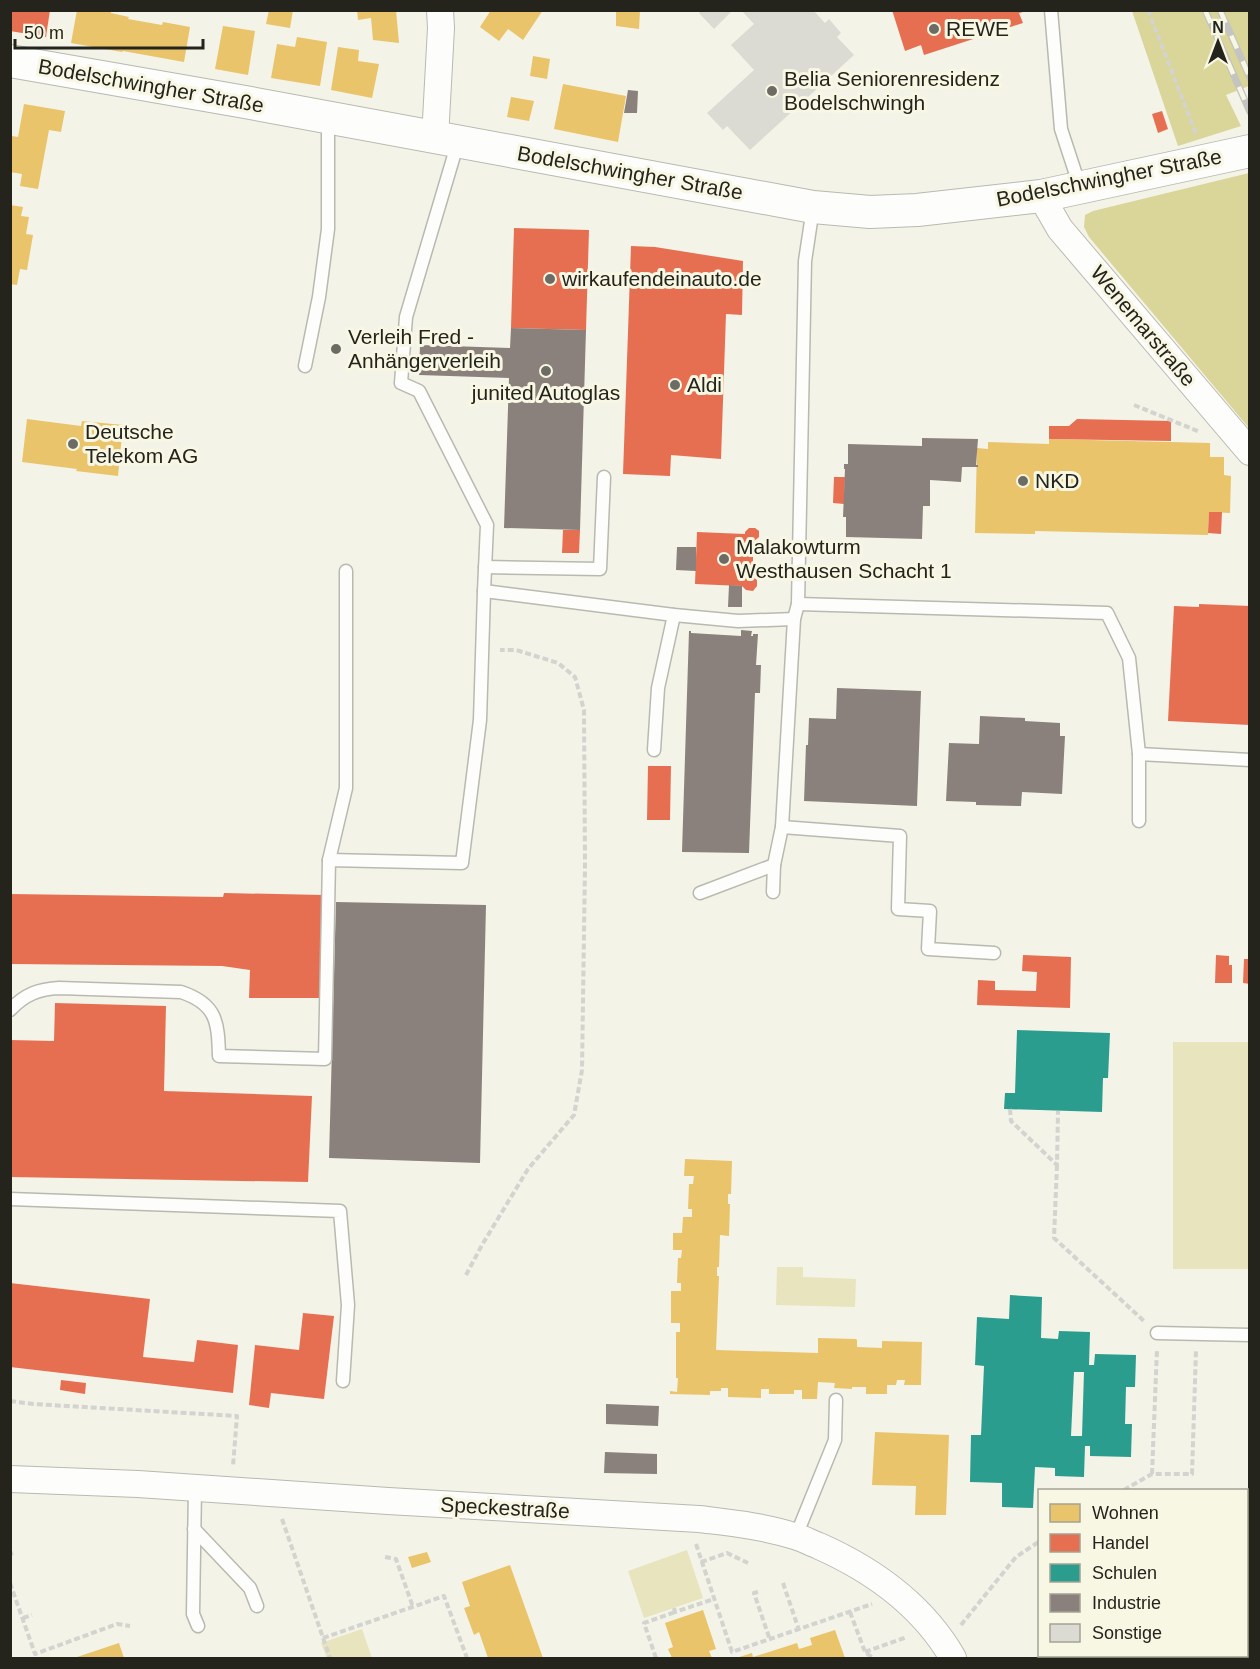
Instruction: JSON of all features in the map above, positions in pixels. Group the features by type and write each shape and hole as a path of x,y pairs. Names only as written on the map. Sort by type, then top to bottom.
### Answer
{"street":[{"path":"440,10 446,140"},
{"name":"Bodelschwingher Straße","path":"10,61 813,207 870,212 917,210 1041,196 1250,150"},
{"name":"Wenemarstraße","path":"1041,196 1060,229 1250,452"},
{"name":"Speckestraße","path":"10,1479 138,1484 745,1524 796,1536 846,1558 881,1580 914,1609 943,1644"}],"lane":[{"path":"1052,10 1061,129 1080,188"},
{"path":"305,366 319,297 328,229 328,117"},
{"path":"329,860 462,863 480,720 487,525 419,391 401,383 406,317 446,140"},
{"path":"773,892 774,865 782,827 794,619 798,604 805,261 813,207"},
{"path":"485,567 600,569 604,477"},
{"path":"10,1010 28,995 44,989 60,987 182,992 202,1002 216,1020 219,1056 325,1059 329,860 346,788 346,571"},
{"path":"484,591 738,621 794,619"},
{"path":"798,604 1107,613 1129,658 1139,754 1139,821"},
{"path":"654,750 658,688 674,615"},
{"path":"1139,754 1250,760"},
{"path":"782,827 900,836 898,909 930,911 928,949 994,953"},
{"path":"700,893 774,865"},
{"path":"10,1199 340,1211 348,1305 343,1381"},
{"path":"1157,1333 1250,1335"},
{"path":"796,1536 835,1440 836,1400"},
{"path":"195,1488 193,1614 198,1626"},
{"path":"194,1529 250,1588 257,1606"}],"path":[{"path":"1148,10 1206,160"},
{"path":"1134,405 1195,431"},
{"path":"466,1275 528,1169 574,1115 582,1070 585,876 584,710 576,677 558,663 516,650 482,651"},
{"path":"1010,1109 1011,1121 1057,1165"},
{"path":"1058,1111 1054,1238 1157,1333 1152,1474"},
{"path":"1127,1489 1152,1474 1192,1474 1196,1335"},
{"path":"10,1401 237,1416 231,1491"},
{"path":"282,1519 330,1659"},
{"path":"687,1519 732,1653 898,1595"},
{"path":"865,1652 943,1644 1016,1557 1038,1542"},
{"path":"701,1562 727,1553 748,1563"},
{"path":"385,1557 396,1559 413,1607"},
{"path":"10,1583 35,1654 117,1624 130,1626"},
{"path":"783,1583 799,1630"},
{"path":"308,1594 314,1592"},
{"path":"758,1592 754,1593 770,1640"},
{"path":"323,1638 444,1596 467,1659"},
{"path":"656,1659 644,1623 674,1610 714,1599"},
{"path":"850,1612 865,1652 873,1659"},
{"path":"23,1618 32,1614"}],"shaded area":[{"path":"1132,11 1249,11 1249,86 1226,95 1241,126 1178,146"},
{"path":"1250,173 1249,428 1089,237 1084,227 1085,215 1093,211"},
{"path":"1173,1042 1249,1042 1249,1269 1173,1269"},
{"path":"777,1267 803,1267 803,1277 856,1279 855,1307 776,1305"},
{"path":"687,1550 703,1598 644,1618 628,1571"},
{"path":"362,1629 372,1658 327,1658 321,1643"}],"building: Wohnen":[{"path":"77,10 111,10 111,13 129,17 128,19 190,27 184,62 71,43"},
{"path":"269,10 293,10 290,28 266,24"},
{"path":"357,10 396,10 399,43 373,40 371,18 358,20"},
{"path":"491,10 543,10 523,40 508,29 499,41 480,27"},
{"path":"616,10 640,10 639,29 616,26"},
{"path":"223,26 255,31 248,75 215,69"},
{"path":"297,37 327,42 320,86 271,78 277,44 295,47"},
{"path":"338,47 359,50 358,61 379,64 372,98 331,90"},
{"path":"533,56 550,59 547,79 530,76"},
{"path":"563,84 626,96 618,142 554,129"},
{"path":"511,97 534,101 529,121 507,117"},
{"path":"24,104 65,111 61,132 49,130 38,189 20,186 22,174 10,172 12,136 18,137"},
{"path":"10,205 23,207 21,216 29,217 26,234 33,235 27,270 20,269 17,285 10,284"},
{"name":"Deutsche Telekom AG","path":"27,419 81,426 82,421 123,425 118,476 22,462"},
{"path":"1049,439 1210,443 1210,457 1224,457 1224,475 1231,476 1230,513 1209,512 1208,535 1035,531 1035,534 975,533 977,448 988,449 988,442 1049,444"},
{"path":"685,1159 732,1161 731,1194 728,1194 729,1236 720,1235 719,1267 717,1267 717,1276 719,1276 716,1350 818,1353 818,1338 856,1339 857,1347 882,1348 882,1341 922,1342 921,1385 904,1385 905,1380 897,1380 896,1385 887,1385 887,1394 866,1394 866,1387 834,1388 835,1383 818,1382 817,1399 802,1399 802,1390 794,1390 794,1394 769,1394 769,1389 761,1389 761,1398 728,1397 728,1388 721,1388 721,1391 710,1391 710,1395 670,1394 670,1391 677,1392 676,1332 680,1332 680,1323 671,1323 671,1291 681,1291 681,1283 677,1283 678,1258 681,1258 682,1250 673,1250 673,1233 682,1233 683,1217 692,1217 692,1209 688,1209 689,1184 693,1184 694,1176 684,1176"},
{"path":"875,1432 949,1435 946,1515 915,1515 916,1486 872,1485"},
{"path":"427,1552 431,1562 412,1568 408,1557"},
{"path":"510,1565 543,1658 488,1658 479,1632 474,1635 464,1608 470,1606 462,1582"},
{"path":"703,1610 716,1649 709,1651 712,1658 672,1658 668,1649 673,1647 665,1623"},
{"path":"835,1630 845,1658 736,1658 752,1653 753,1657 797,1643 799,1649 812,1645 810,1638"},
{"path":"119,1643 124,1658 74,1658"}],"building: Handel":[{"path":"10,10 50,10 46,37 10,31"},
{"name":"REWE","path":"892,10 1027,11 1019,13 1023,23 924,55 921,45 905,51"},
{"path":"1162,111 1168,129 1158,133 1152,114"},
{"name":"wirkaufendeinauto.de","path":"514,228 589,230 586,330 511,328"},
{"name":"Aldi","path":"631,246 655,247 743,261 742,315 726,314 721,459 671,455 670,476 623,474"},
{"path":"1077,419 1171,421 1171,441 1049,439 1049,426 1069,426"},
{"path":"834,477 845,477 844,504 833,503"},
{"path":"1209,512 1222,512 1221,534 1208,533"},
{"name":"Malakowturm Westhausen Schacht 1","path":"749,528 759,531 759,537 753,542 753,576 757,580 757,586 753,591 746,590 742,586 695,584 697,532 745,534"},
{"path":"563,530 580,530 579,553 562,553"},
{"path":"1199,604 1250,606 1250,725 1168,721 1174,606 1199,607"},
{"path":"648,766 671,766 670,820 647,820"},
{"path":"224,893 323,895 321,998 249,998 250,970 222,966 10,964 10,894 223,897"},
{"path":"1023,955 1071,957 1070,1008 977,1005 978,980 995,981 995,990 1036,991 1037,972 1022,971"},
{"path":"1216,955 1229,956 1229,965 1232,965 1232,983 1215,983"},
{"path":"1244,959 1250,959 1250,984 1243,983"},
{"path":"55,1003 166,1006 164,1091 312,1096 308,1182 10,1177 10,1040 54,1041"},
{"path":"10,1283 150,1299 143,1357 194,1362 197,1340 238,1345 233,1393 10,1367"},
{"path":"303,1313 334,1316 324,1399 271,1393 269,1408 249,1405 255,1345 299,1350"},
{"path":"61,1380 86,1383 85,1394 60,1390"}],"building: Schulen":[{"path":"1017,1030 1110,1033 1108,1078 1103,1078 1102,1112 1004,1109 1005,1093 1015,1093"},
{"path":"1010,1295 1042,1297 1041,1338 1058,1339 1059,1331 1090,1332 1089,1365 1094,1365 1095,1354 1136,1355 1135,1387 1126,1387 1125,1424 1132,1424 1131,1457 1090,1456 1090,1446 1085,1446 1084,1477 1055,1476 1055,1468 1035,1467 1033,1508 1002,1507 1002,1483 970,1482 971,1435 981,1435 984,1366 975,1365 977,1317 1009,1319","holes":["1074,1372 1084,1372 1082,1436 1071,1436"]},
{"path":"1250,1626 1250,1657 1242,1658 1248,1657 1248,1627"}],"building: Industrie":[{"path":"628,90 638,91 637,113 624,113"},
{"path":"511,328 586,330 580,530 504,528 509,378 419,375 420,345 510,348"},
{"path":"922,438 978,439 976,465 978,467 962,467 961,482 930,480 930,506 923,506 922,539 846,537 846,517 843,517 844,464 848,464 848,444 922,446"},
{"path":"677,547 696,547 696,571 676,570"},
{"path":"729,585 742,586 742,607 728,607"},
{"path":"741,630 752,631 751,636 758,634 756,665 761,665 760,693 755,693 749,853 682,852 689,631 741,636"},
{"path":"837,688 921,691 917,806 804,801 809,718 836,719"},
{"path":"980,716 1025,718 1025,721 1060,723 1060,736 1065,736 1062,794 1022,792 1021,806 976,805 976,802 946,801 949,743 979,744"},
{"path":"336,902 486,905 480,1163 329,1158"},
{"path":"606,1404 659,1406 658,1426 606,1424"},
{"path":"605,1452 657,1454 657,1474 604,1473"}],"building: Sonstige":[{"path":"702,10 733,10 714,29 699,13"},
{"name":"Belia Seniorenresidenz Bodelschwingh","path":"741,10 813,10 825,23 829,19 841,33 837,37 854,55 750,150 727,126 723,130 707,113 754,70 731,45 754,24"}],"railway":[{"path":"1205,10 1250,112"},
{"path":"1220,10 1250,78"}],"place":[{"name":"REWE","path":"934,29"},
{"name":"Belia Seniorenresidenz Bodelschwingh","path":"772,91"},
{"name":"wirkaufendeinauto.de","path":"550,279"},
{"name":"Verleih Fred - Anhängerverleih","path":"336,349"},
{"name":"junited Autoglas","path":"546,371"},
{"name":"Aldi","path":"675,385"},
{"name":"Deutsche Telekom AG","path":"73,444"},
{"name":"NKD","path":"1023,481"},
{"name":"Malakowturm Westhausen Schacht 1","path":"724,559"}]}
